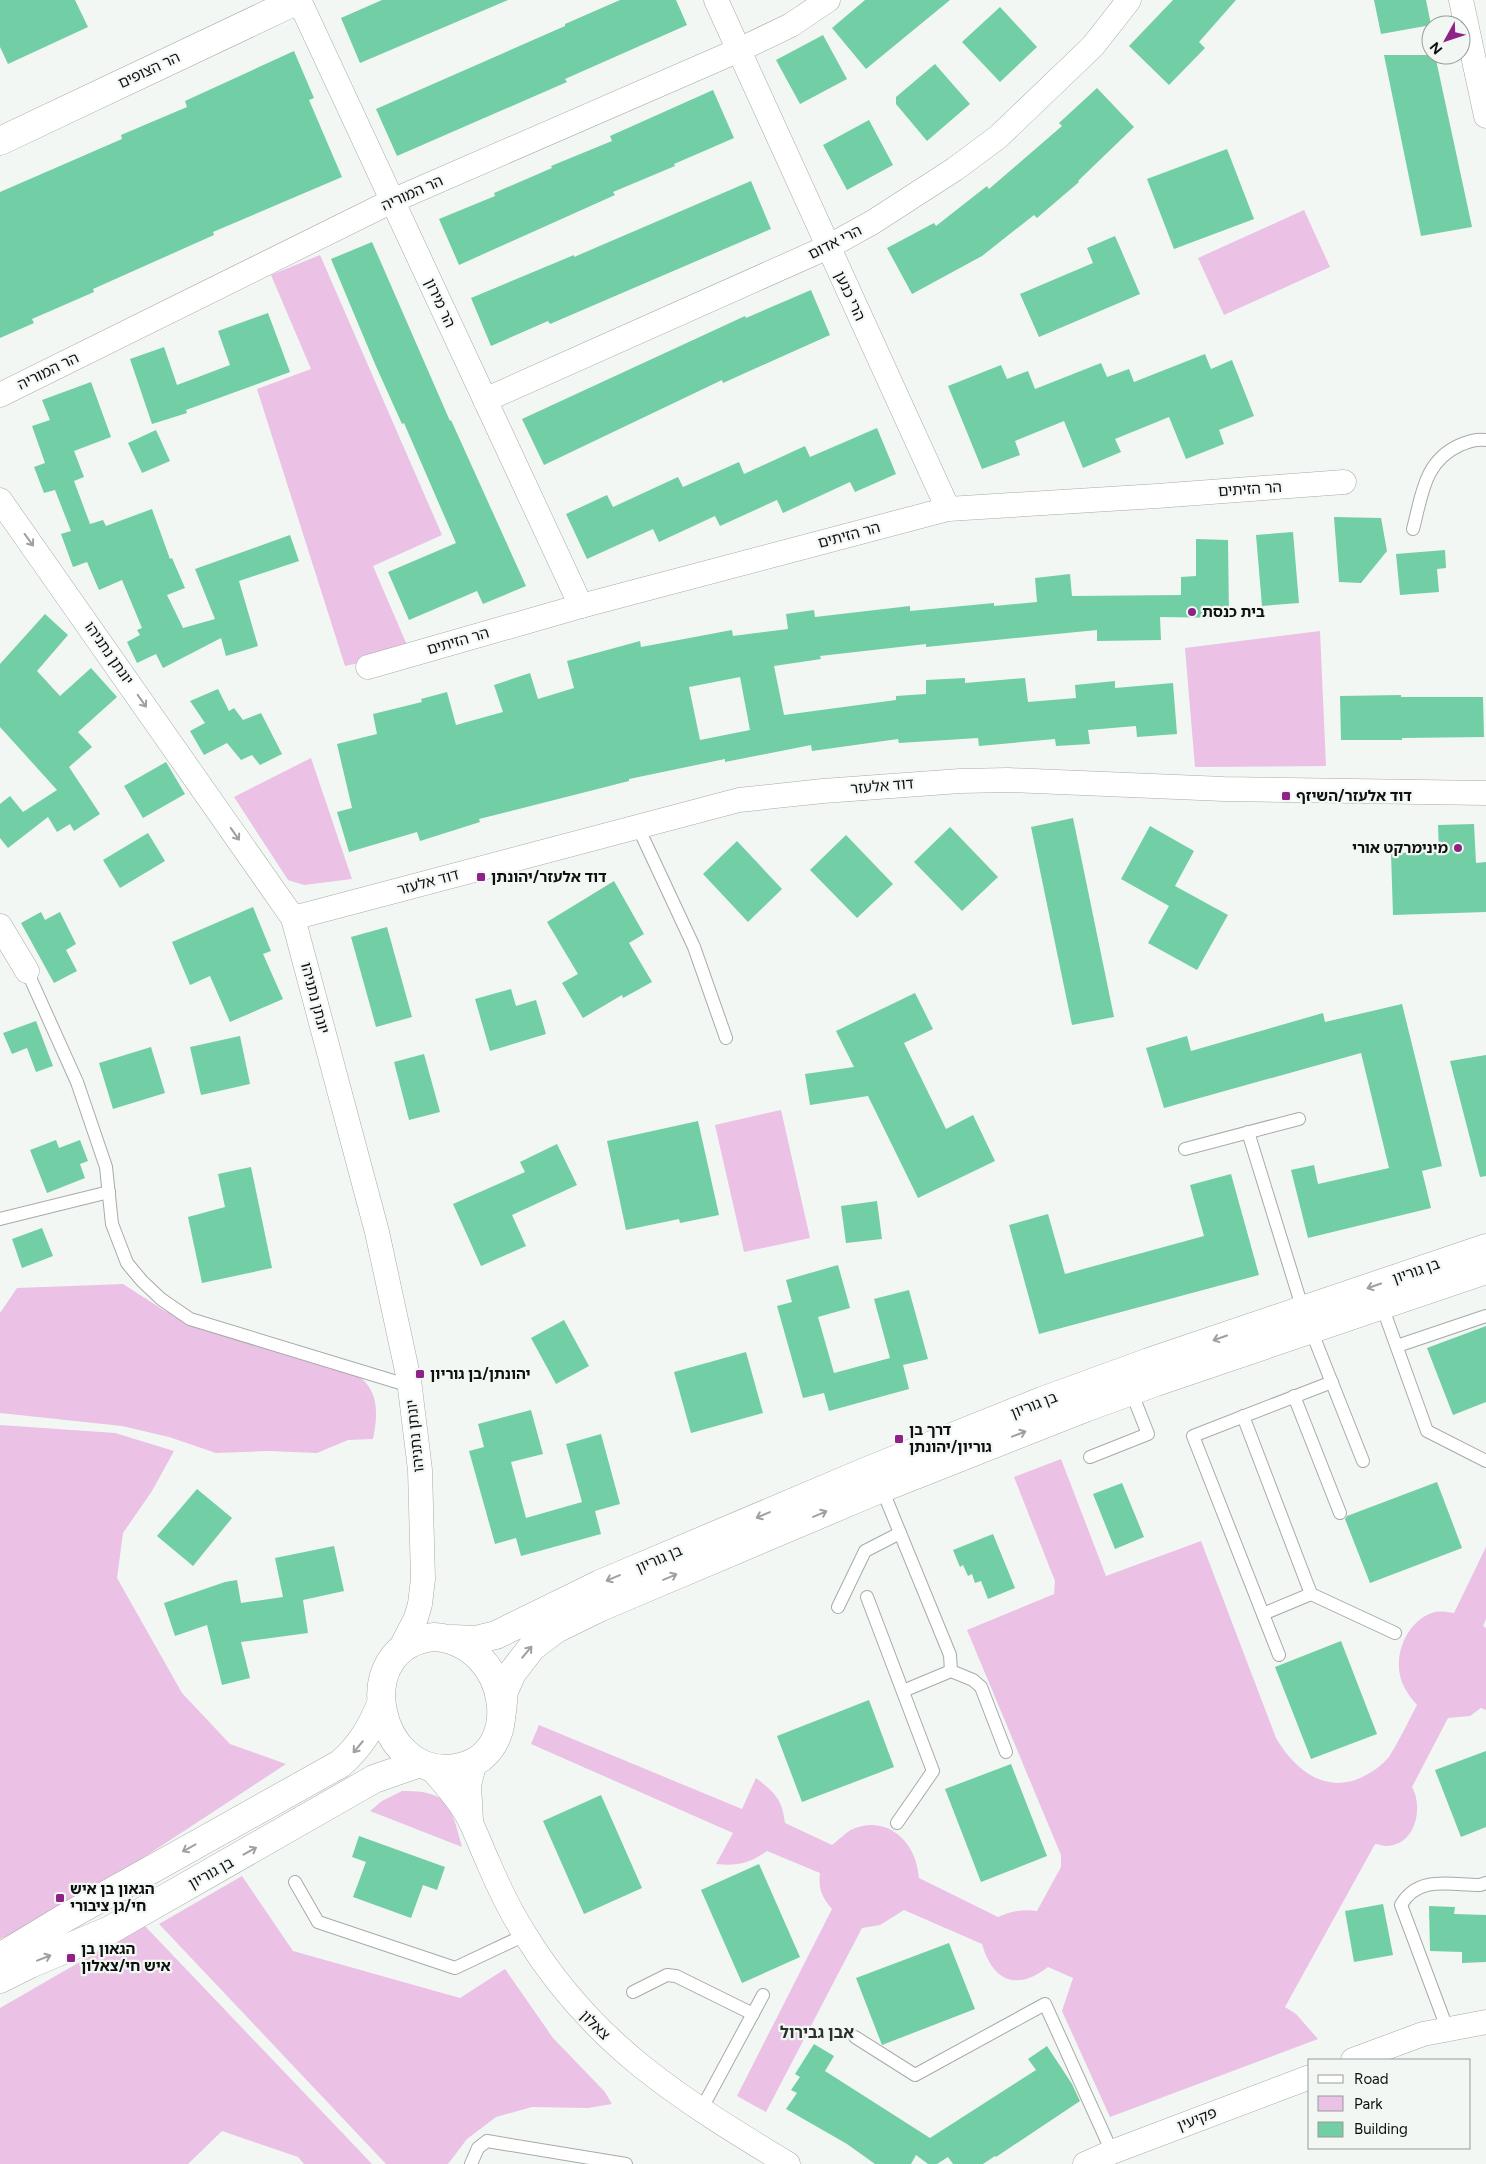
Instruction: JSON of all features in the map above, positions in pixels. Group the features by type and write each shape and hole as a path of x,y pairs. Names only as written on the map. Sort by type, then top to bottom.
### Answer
{"street":[{"name":"הר הצופים","path":"0,141 299,0"},
{"name":"הר מירון","path":"299,0 581,606"},
{"name":"הרי כנען","path":"716,0 948,509"},
{"name":"הר המוריה","path":"0,395 392,201 739,50 791,25 828,0"},
{"name":"הרי אדום","path":"485,400 828,247 873,222 955,169 998,137 1093,46 1129,0"},
{"path":"1461,0 1480,57 1486,116"},
{"name":"הר הזיתים","path":"368,667 581,606 948,509 1344,482"},
{"name":"יונתן נתניהו","path":"0,500 293,918 376,1232 410,1386 420,1470 423,1579 416,1618 400,1651"},
{"name":"דוד אלעזר","path":"293,918 739,800 823,790 960,780 1224,790 1486,793"},
{"path":"0,926 27,971"},
{"name":"בן גוריון","path":"502,1712 504,1691 512,1673 532,1647 556,1629 609,1603 882,1488 1131,1391 1486,1248"},
{"name":"בן גוריון","path":"448,1638 475,1640 496,1635 600,1584 936,1443 1149,1362 1307,1320 1382,1306 1486,1270"},
{"name":"יונתן נתניהו","path":"423,1579 428,1607 448,1638"},
{"path":"425,1638 448,1638 470,1648 485,1662 496,1681 502,1712 494,1740 489,1748 475,1761 457,1768 448,1769 425,1764 404,1751 391,1735 381,1704 384,1675 388,1666 400,1651 425,1638"},
{"path":"0,1957 63,1919 340,1764 357,1749 366,1736 381,1704"},
{"name":"צאלון","path":"471,1822 469,1785 475,1761"},
{"name":"בן גוריון","path":"0,1979 110,1930 374,1780 425,1764"},
{"name":"צאלון","path":"425,1764 456,1798 471,1822 506,1900 545,1967 594,2025 648,2073 701,2110 788,2164"},
{"path":"1356,2059 1423,2034 1486,2022"},
{"name":"פקיעין","path":"1086,2164 1112,2152 1308,2078"}],"lane":[{"path":"1413,529 1425,480 1436,461 1454,448 1475,439 1486,440"},
{"path":"638,827 694,947 726,1038"},
{"path":"27,971 77,1082 106,1167 112,1224 127,1263 142,1281 161,1299 190,1320 410,1386"},
{"path":"1185,1150 1299,1118"},
{"path":"1248,1132 1307,1320 1363,1461"},
{"path":"0,1220 109,1192"},
{"path":"1382,1306 1427,1431 1486,1461"},
{"path":"1397,1346 1486,1316"},
{"path":"1279,1655 1193,1436 1332,1382"},
{"path":"1090,1457 1148,1434 1131,1391"},
{"path":"1294,1396 1340,1513"},
{"path":"1243,1416 1311,1594 1395,1633"},
{"path":"882,1488 950,1655 951,1671"},
{"path":"838,1607 865,1552 900,1533"},
{"path":"1263,1614 1311,1594"},
{"path":"867,1597 933,1771 897,1823"},
{"path":"902,1691 951,1671 973,1680 981,1687 1006,1752"},
{"path":"295,1882 318,1922 455,1968 525,1935"},
{"path":"1447,2028 1401,1905 1406,1896 1420,1886 1429,1884 1480,1885 1486,1883"},
{"path":"633,1992 667,1975 676,1976 753,2014"},
{"path":"701,2110 763,1995"},
{"path":"855,2037 915,2075 1044,2004 1112,2152"},
{"path":"471,2164 478,2148 487,2141 626,2164"}],"green space":[{"path":"1304,210 1330,267 1224,315 1198,258"},
{"path":"320,255 442,535 373,566 410,652 345,666 257,389 311,369 271,275"},
{"path":"1320,631 1326,766 1195,767 1185,648"},
{"path":"311,758 352,879 304,885 288,880 234,797"},
{"path":"781,1110 810,1238 744,1252 715,1125"},
{"path":"123,1284 165,1311 354,1373 369,1386 373,1394 376,1420 373,1439 348,1440 317,1453 269,1451 216,1453 169,1437 122,1426 0,1413 0,1313 17,1288"},
{"path":"0,1425 115,1433 174,1451 152,1491 123,1533 117,1578 182,1693 230,1744 286,1764 56,1915 0,1939"},
{"path":"1061,1459 1106,1576 1201,1541 1276,1738 1293,1761 1315,1777 1327,1782 1340,1783 1354,1780 1373,1771 1389,1757 1417,1705 1404,1686 1399,1669 1401,1649 1405,1639 1410,1630 1425,1616 1435,1612 1454,1613 1486,1547 1486,1619 1483,1626 1486,1628 1486,1710 1481,1708 1470,1716 1448,1718 1412,1787 1416,1796 1417,1815 1410,1833 1404,1840 1396,1844 1386,1846 1375,1844 1285,2007 1296,2014 1318,2039 1110,2117 1062,2011 1073,1978 1048,1967 1026,1979 1008,1979 993,1967 982,1944 904,1910 880,1925 862,1928 766,2112 737,2096 832,1909 822,1892 820,1873 767,1851 743,1863 730,1865 716,1864 733,1833 531,1744 539,1725 742,1809 756,1778 780,1802 785,1823 832,1845 853,1829 863,1826 882,1826 899,1835 911,1850 919,1878 998,1917 1017,1911 1037,1911 1061,1867 1061,1855 967,1630 1054,1594 1055,1581 1014,1477"},
{"path":"402,1791 418,1791 430,1794 439,1797 446,1803 455,1821 462,1847 370,1811 382,1801"},
{"path":"242,1876 293,1951 460,1998 505,1969 553,2038 605,2092 612,2104 588,2108 532,2107 496,2117 467,2139 448,2164 386,2164 159,1924"},
{"path":"144,1925 372,2164 304,2164 298,2157 222,2131 188,2164 0,2164 0,2008"}],"building":[{"path":"0,0 75,0 88,27 8,64 0,47"},
{"path":"382,0 508,0 360,63 341,18"},
{"path":"620,0 676,0 687,25 565,79 567,82 397,156 376,109"},
{"path":"865,0 950,0 866,69 832,28"},
{"path":"1173,0 1236,0 1199,42 1205,48 1169,85 1129,46"},
{"path":"1374,0 1426,0 1429,15 1421,15 1421,27 1381,34"},
{"path":"1000,7 1037,47 1000,82 962,42"},
{"path":"823,35 847,79 800,104 776,60"},
{"path":"294,51 314,98 309,100 342,177 213,232 214,235 93,289 94,292 32,319 34,323 0,338 0,192 122,139 121,135 187,107 185,101"},
{"path":"1384,55 1421,55 1421,65 1437,65 1472,227 1421,236"},
{"path":"935,64 970,104 927,141 896,104 896,97"},
{"path":"1097,88 1134,127 1079,182 1037,218 1034,215 982,256 912,294 887,248 934,223 936,226 987,186 989,189 1062,126 1059,123"},
{"path":"713,90 734,138 674,164 675,166 613,192 615,195 459,265 439,219 495,196 494,193 552,168 551,166 612,141 610,136"},
{"path":"869,120 893,165 847,190 823,145"},
{"path":"1227,149 1254,219 1174,249 1147,179"},
{"path":"751,181 771,229 550,324 548,321 491,346 471,298 574,255 574,257"},
{"path":"1115,236 1140,294 1039,337 1020,294 1093,263 1087,248"},
{"path":"372,242 450,421 526,586 483,604 477,591 409,620 388,572 456,543 404,423 402,424 375,364 331,259"},
{"path":"811,290 830,335 723,383 722,380 544,465 522,419 745,316 746,318"},
{"path":"268,313 290,372 186,410 187,413 152,424 130,359 164,347 177,385 230,365 218,331"},
{"path":"1205,354 1211,369 1232,360 1254,416 1219,430 1224,444 1186,459 1169,417 1115,439 1121,452 1083,468 1064,421 1015,441 1020,455 982,469 948,386 1001,365 1007,379 1028,371 1035,389 1101,363 1107,377 1129,369 1134,382"},
{"path":"91,382 111,437 74,451 84,477 74,481 90,524 103,520 106,526 152,509 170,559 172,558 185,588 167,595 183,628 215,619 195,569 290,535 299,561 239,581 258,646 226,656 221,638 163,668 156,654 137,663 127,642 140,635 137,630 142,628 122,580 99,590 87,562 73,567 61,534 71,531 55,490 44,493 34,467 45,463 32,426 50,420 42,400"},
{"path":"877,428 896,474 855,492 850,482 783,513 777,500 720,526 715,516 659,542 653,529 587,559 566,514 607,495 613,507 678,477 683,487 739,462 744,474 805,446 810,457"},
{"path":"156,430 170,461 142,473 128,443"},
{"path":"1334,517 1381,518 1387,551 1361,583 1339,582"},
{"path":"1293,532 1299,603 1262,606 1256,535"},
{"path":"1196,539 1228,540 1229,618 1160,617 1161,640 1097,641 1097,630 926,647 926,644 820,656 821,659 774,666 784,715 896,700 896,696 926,694 926,680 965,678 965,683 1025,678 1028,702 1076,698 1075,685 1115,681 1115,688 1173,683 1177,734 1137,737 1136,726 1088,730 1090,744 1056,746 1055,739 979,746 978,738 899,743 898,739 812,751 811,745 725,762 725,759 629,779 629,781 479,819 480,822 420,841 417,832 349,852 337,812 352,808 337,744 377,734 373,714 422,702 421,699 447,692 456,725 503,712 494,685 530,673 538,699 574,688 567,661 640,641 641,647 732,630 733,636 788,629 786,614 814,610 815,617 910,606 910,611 994,603 994,606 1037,602 1035,578 1070,574 1072,596 1181,595 1181,577 1196,576","holes":["740,677 750,730 700,740 689,687"]},
{"path":"1445,550 1446,568 1437,569 1439,592 1400,595 1396,554"},
{"path":"45,614 68,635 37,671 60,696 91,668 117,697 78,732 92,747 69,767 100,814 74,831 70,824 57,832 48,817 8,848 0,838 0,804 10,796 23,812 57,790 0,727 0,664"},
{"path":"218,689 229,711 234,708 243,720 261,713 282,754 260,765 252,755 241,760 227,743 204,755 190,731 205,723 190,701"},
{"path":"1401,695 1401,697 1483,697 1484,737 1341,740 1340,696"},
{"path":"166,762 185,794 143,818 124,786"},
{"path":"1073,818 1114,1017 1072,1025 1031,827"},
{"path":"1474,824 1476,863 1486,862 1486,912 1393,915 1391,853 1439,852 1438,825"},
{"path":"1150,826 1194,851 1175,886 1228,915 1197,970 1148,943 1169,906 1121,879"},
{"path":"950,827 998,877 962,911 914,862"},
{"path":"148,833 165,861 120,888 103,860"},
{"path":"846,835 893,884 857,918 810,870"},
{"path":"737,841 782,889 748,922 703,874"},
{"path":"614,881 644,934 629,943 652,982 623,998 622,995 583,1018 562,983 578,974 547,922"},
{"path":"253,907 271,951 263,954 283,999 230,1022 210,976 190,985 172,942"},
{"path":"41,912 45,920 60,912 76,944 66,950 77,971 54,983 21,923"},
{"path":"387,927 412,1017 376,1027 351,937"},
{"path":"511,989 516,1006 536,1000 546,1034 490,1051 475,999"},
{"path":"915,993 933,1029 904,1043 946,1129 973,1115 995,1161 918,1198 868,1096 810,1105 805,1074 854,1067 836,1031"},
{"path":"1402,1004 1442,1166 1422,1171 1431,1208 1308,1238 1291,1170 1314,1165 1318,1184 1389,1168 1361,1053 1164,1108 1146,1048 1187,1036 1191,1051 1323,1013 1325,1022"},
{"path":"36,1021 53,1066 36,1072 27,1048 12,1054 3,1033"},
{"path":"240,1036 250,1084 201,1095 190,1047"},
{"path":"151,1047 165,1093 113,1109 99,1063"},
{"path":"424,1054 440,1112 409,1120 394,1062"},
{"path":"1486,1055 1486,1176 1480,1177 1450,1061"},
{"path":"698,1121 719,1215 680,1223 679,1219 626,1230 607,1141"},
{"path":"56,1140 59,1148 80,1140 88,1161 80,1164 85,1178 47,1193 30,1150"},
{"path":"557,1144 577,1185 512,1215 526,1246 481,1266 453,1204 525,1172 520,1162"},
{"path":"251,1167 272,1268 202,1283 188,1217 225,1207 218,1174"},
{"path":"1231,1174 1259,1275 1039,1334 1009,1225 1048,1214 1065,1274 1204,1236 1190,1185"},
{"path":"877,1201 882,1239 846,1243 841,1206"},
{"path":"42,1228 53,1256 22,1268 12,1239"},
{"path":"838,1265 850,1308 818,1317 834,1373 890,1358 874,1299 909,1290 928,1359 903,1365 909,1389 829,1411 824,1393 803,1398 777,1306 792,1302 786,1280"},
{"path":"564,1320 589,1366 556,1384 531,1338"},
{"path":"1486,1326 1486,1402 1453,1415 1427,1348"},
{"path":"746,1352 763,1413 691,1433 674,1372"},
{"path":"531,1410 543,1454 511,1462 526,1518 582,1502 566,1444 601,1434 620,1504 595,1511 601,1534 521,1556 516,1538 495,1544 469,1451 484,1447 478,1424"},
{"path":"1437,1482 1462,1548 1370,1583 1345,1519 1347,1516"},
{"path":"1122,1483 1144,1537 1115,1549 1093,1494"},
{"path":"197,1489 232,1518 193,1566 157,1536"},
{"path":"993,1534 1015,1588 988,1599 981,1581 975,1583 972,1574 968,1576 963,1565 960,1567 953,1550"},
{"path":"334,1546 344,1591 303,1600 308,1633 241,1642 250,1678 222,1685 207,1625 175,1636 164,1603 225,1582 237,1580 241,1603 283,1597 275,1558"},
{"path":"1341,1641 1377,1734 1311,1759 1275,1667"},
{"path":"869,1700 894,1767 802,1802 777,1736"},
{"path":"1486,1751 1486,1827 1461,1837 1435,1770"},
{"path":"1011,1764 1047,1856 981,1882 945,1789"},
{"path":"601,1795 642,1888 584,1914 543,1821"},
{"path":"359,1836 445,1867 437,1890 423,1885 411,1918 353,1897 366,1862 352,1857"},
{"path":"759,1864 800,1957 742,1983 701,1890"},
{"path":"1383,1904 1393,1955 1354,1962 1345,1911"},
{"path":"1429,1906 1455,1907 1454,1914 1486,1915 1486,1962 1462,1963 1462,1952 1430,1951"},
{"path":"949,1943 975,2009 882,2045 856,1978"},
{"path":"814,2044 834,2056 825,2071 930,2138 1036,2070 1028,2059 1047,2046 1072,2084 1080,2101 983,2164 953,2164 948,2157 937,2164 928,2164 916,2155 911,2164 875,2164 847,2144 786,2109 797,2093 791,2090 800,2077 795,2074"}],"place":[{"name":"בית כנסת","path":"1192,612"},
{"name":"דוד אלעזר/השיזף","path":"1286,796"},
{"name":"מינימרקט אורי","path":"1458,848"},
{"name":"דוד אלעזר/יהונתן","path":"481,877"},
{"name":"יהונתן/בן גוריון","path":"420,1374"},
{"name":"דרך בן גוריון/יהונתן","path":"899,1439"},
{"name":"הגאון בן איש חי/גן ציבורי","path":"60,1898"},
{"name":"הגאון בן איש חי/צאלון","path":"71,1958"}],"district":[{"name":"אבן גבירול","path":"817,2032"}]}
